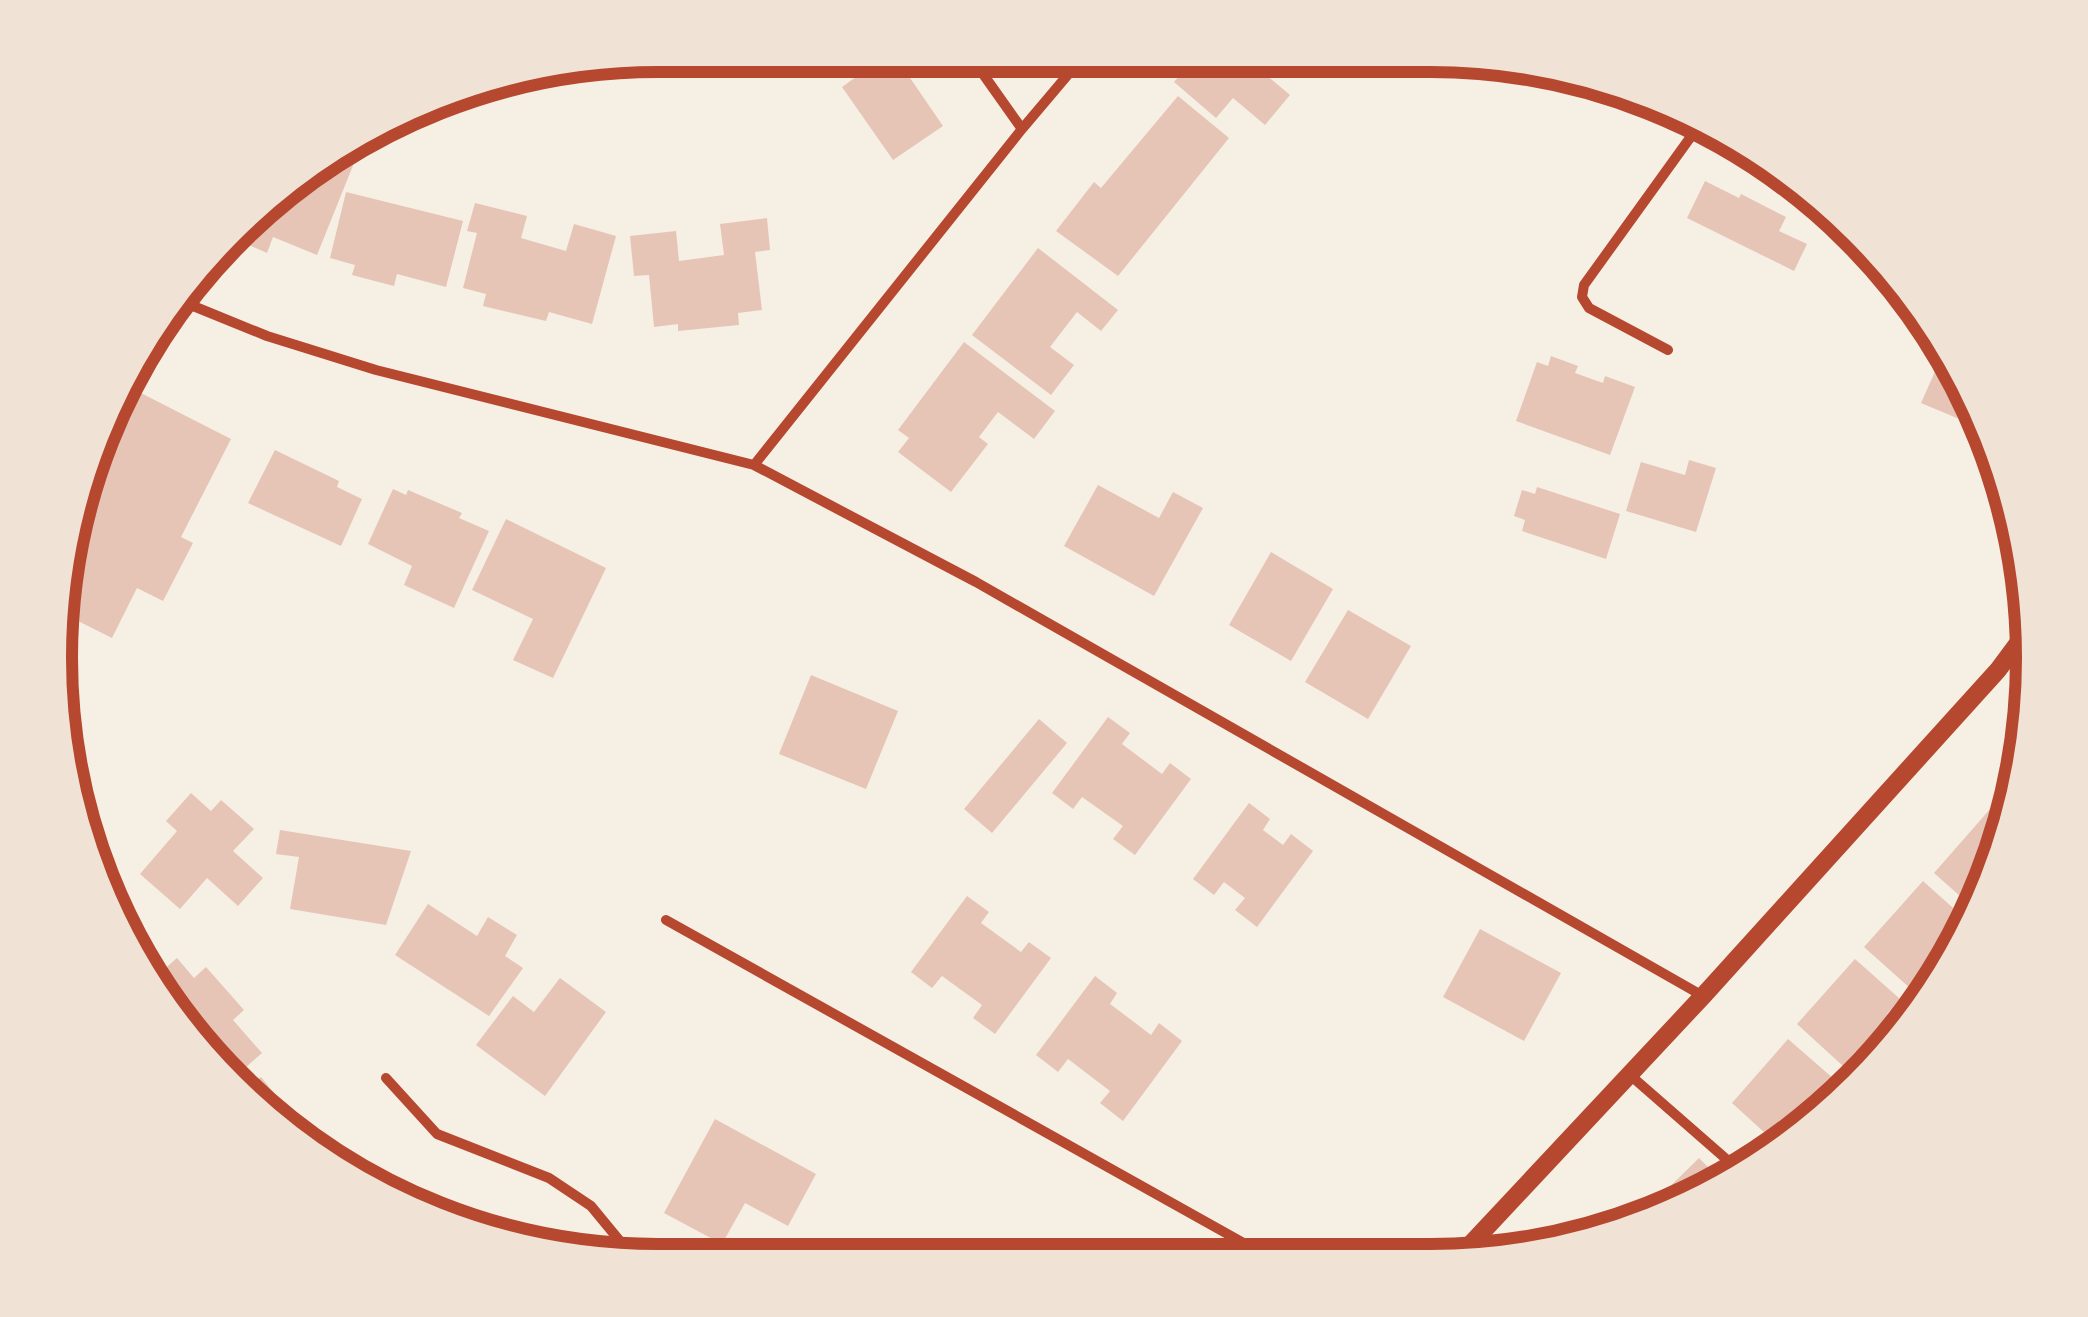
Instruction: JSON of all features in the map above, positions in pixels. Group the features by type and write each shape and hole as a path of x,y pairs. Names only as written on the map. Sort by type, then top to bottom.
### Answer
{"street":[{"path":"982,72 1022,129"},
{"path":"754,464 1070,72"},
{"path":"1668,350 1589,308 1582,297 1584,285 1692,135"},
{"path":"192,305 267,336 376,370 754,464 976,582 1703,996"},
{"path":"1471,1243 1703,996 2015,647"},
{"path":"666,920 1245,1244"},
{"path":"1630,1075 1729,1162"},
{"path":"386,1078 437,1134 549,1178 591,1206 622,1243"}],"building":[{"path":"863,72 906,72 943,126 893,160 842,87"},
{"path":"1182,72 1263,72 1290,95 1265,125 1233,98 1216,118 1174,82"},
{"path":"1178,96 1229,138 1118,276 1056,231 1094,182 1101,188"},
{"path":"356,158 317,255 273,237 267,253 245,243 302,194"},
{"path":"1705,181 1786,217 1779,231 1807,244 1794,271 1687,218"},
{"path":"346,192 463,221 446,287 397,274 394,286 352,275 355,265 330,258"},
{"path":"475,203 527,216 521,238 566,251 574,224 616,236 592,324 549,312 546,321 483,306 486,294 463,288 477,233 467,231"},
{"path":"767,218 770,250 755,252 762,310 738,313 739,325 678,331 678,324 654,327 649,275 634,276 630,236 676,231 679,261 724,255 720,224"},
{"path":"1038,248 1118,310 1101,331 1077,312 1050,347 1074,365 1051,395 972,335"},
{"path":"964,342 1055,411 1034,439 998,412 979,437 988,444 951,492 898,452 909,438 898,430"},
{"path":"1551,356 1578,366 1575,373 1603,383 1605,376 1635,387 1610,455 1516,421 1537,362 1548,366"},
{"path":"1937,366 1965,422 1921,403"},
{"path":"137,391 231,439 181,537 193,543 163,601 137,588 112,638 74,619 92,507 117,434"},
{"path":"275,450 339,481 337,487 362,499 341,546 248,503"},
{"path":"1689,460 1716,468 1696,532 1626,511 1641,462 1685,475"},
{"path":"1098,485 1159,518 1173,492 1203,508 1154,596 1064,546"},
{"path":"1537,487 1620,514 1606,559 1522,531 1525,520 1514,516 1522,490 1535,494"},
{"path":"393,489 406,495 408,490 462,513 459,518 489,531 454,608 404,585 412,566 368,544"},
{"path":"506,519 606,568 553,678 513,660 533,619 472,590"},
{"path":"1271,552 1333,589 1291,661 1229,625"},
{"path":"1348,610 1411,646 1368,719 1305,682"},
{"path":"811,675 898,711 866,789 779,754"},
{"path":"1108,717 1130,733 1122,744 1162,774 1170,763 1191,779 1135,855 1113,839 1123,826 1082,797 1073,809 1052,793"},
{"path":"1039,719 1067,743 992,833 964,809"},
{"path":"191,793 211,811 221,800 254,829 233,851 263,878 238,906 207,878 180,909 140,874 177,831 166,821"},
{"path":"1249,803 1270,819 1263,830 1283,845 1291,834 1313,851 1257,927 1235,910 1245,898 1224,882 1214,895 1193,879"},
{"path":"1991,808 1995,812 1964,899 1934,873"},
{"path":"280,830 411,851 386,925 290,909 299,857 276,854"},
{"path":"1923,881 1958,912 1911,989 1864,947"},
{"path":"967,896 989,912 981,923 1021,952 1029,942 1051,958 995,1034 973,1018 982,1005 942,976 932,988 911,972"},
{"path":"428,904 477,936 488,917 517,935 505,956 523,968 489,1016 395,955"},
{"path":"1480,929 1561,973 1524,1041 1443,997"},
{"path":"177,958 194,978 206,967 244,1010 233,1020 262,1053 242,1071 194,1015 163,970"},
{"path":"1855,959 1900,999 1887,1014 1892,1018 1870,1045 1861,1055 1856,1051 1843,1066 1797,1024"},
{"path":"1095,976 1117,993 1110,1004 1151,1035 1159,1023 1182,1041 1123,1121 1100,1103 1110,1091 1068,1059 1058,1072 1036,1055"},
{"path":"560,978 606,1012 545,1096 476,1045 513,996 534,1012"},
{"path":"1788,1039 1834,1079 1816,1099 1768,1136 1732,1103"},
{"path":"261,1077 283,1104 281,1106 254,1082"},
{"path":"715,1119 816,1174 788,1226 745,1203 722,1244 664,1213"},
{"path":"1699,1158 1712,1171 1689,1184 1658,1198"}]}
